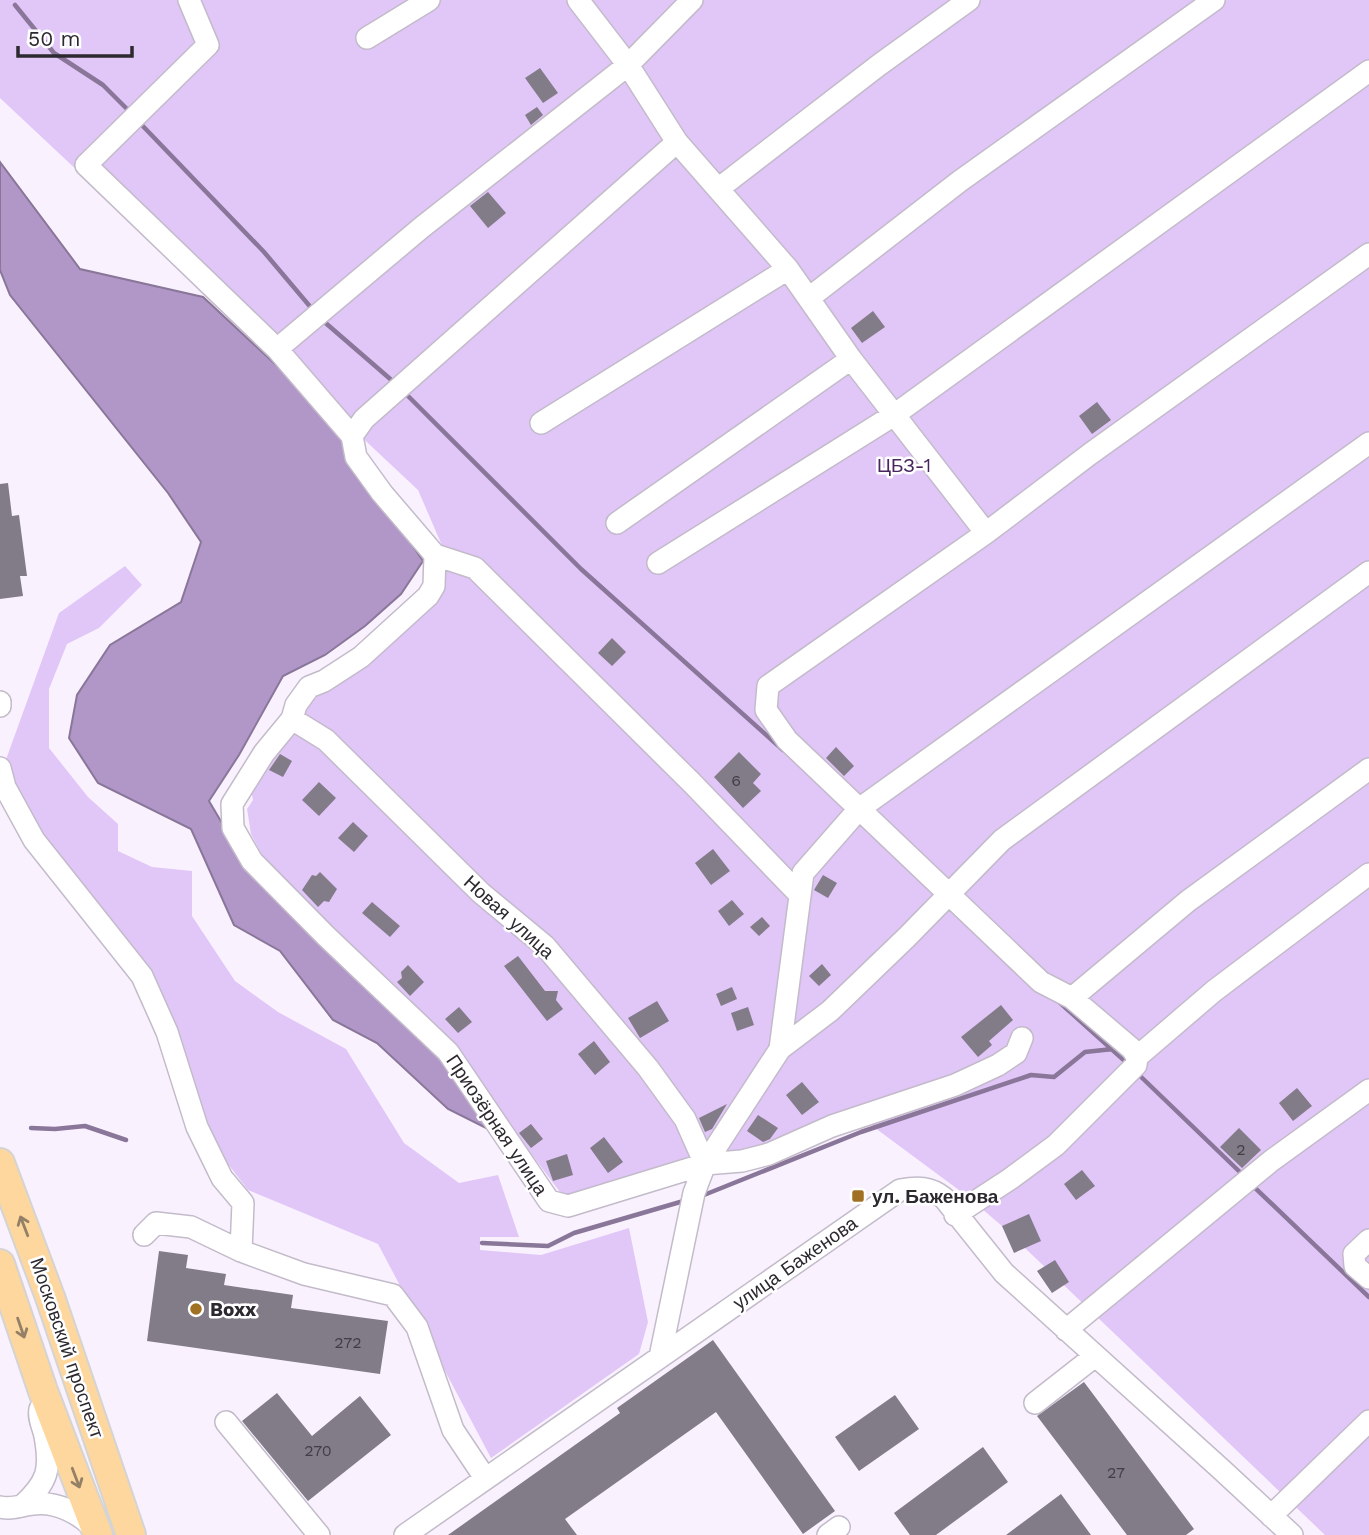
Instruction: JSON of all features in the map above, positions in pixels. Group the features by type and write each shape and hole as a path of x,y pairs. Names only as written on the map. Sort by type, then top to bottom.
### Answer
{"main road":[{"name":"Московский проспект","path":"0,1163 50,1297 131,1535"},
{"name":"Московский проспект","path":"0,1264 43,1391 98,1534"}],"street":[{"path":"189,0 208,45 86,165 277,349 352,436 356,457 382,493 435,555 475,568 692,783 799,894"},
{"path":"366,38 429,0"},
{"path":"579,0 628,65 677,142 788,269 850,359 986,533"},
{"path":"277,349 421,228 628,65 692,0"},
{"path":"718,189 879,65 969,0"},
{"path":"809,298 960,181 1214,0"},
{"path":"658,563 894,415 1369,71"},
{"path":"352,436 364,419 677,142"},
{"path":"1138,1057 1072,998 1041,982 787,740 766,710 768,687 986,533 1090,454 1369,254"},
{"path":"541,423 788,269"},
{"path":"617,523 850,359"},
{"path":"780,1049 803,873 859,809 1369,443"},
{"path":"292,719 296,705 309,687 369,651 428,596 434,586 435,555"},
{"path":"660,1357 694,1192 705,1164 780,1049 830,1011 1002,840 1369,572"},
{"name":"Новая улица","path":"292,719 326,740 481,893 545,946 648,1068 685,1119 705,1164"},
{"name":"Приозёрная улица","path":"292,719 264,753 232,804 233,828 252,861 448,1052 549,1201 568,1206 705,1164 742,1161 769,1154 832,1126 955,1085 998,1065 1016,1053 1022,1038"},
{"path":"0,768 5,788 34,840 142,976 167,1032 197,1127 222,1178 243,1203 241,1251"},
{"path":"1072,998 1188,901 1369,769"},
{"path":"956,1215 1056,1145 1136,1065 1138,1057 1214,991 1369,874"},
{"path":"1066,1330 1272,1161 1369,1090"},
{"name":"улица Баженова","path":"407,1534 901,1190 916,1187 933,1190 944,1198 1004,1273 1276,1527"},
{"path":"144,1235 156,1223 191,1227 241,1251 304,1273 393,1295 417,1326 453,1430 485,1478"},
{"path":"1369,1240 1354,1254 1355,1266 1369,1278"},
{"path":"1035,1403 1095,1356"},
{"path":"23,1505 41,1487 49,1464 39,1417 43,1391"},
{"path":"1276,1527 1369,1421"},
{"path":"226,1422 319,1535"},
{"path":"0,1507 6,1509 43,1504 67,1510 82,1517 98,1534"}],"green space":[{"name":"ЦБЗ-1","path":"0,0 1369,0 1369,1535 1325,1535 1002,1226 967,1196 867,1122 705,1164 563,1196 445,1040 388,980 289,888 261,853 251,834 247,809 253,800 248,773 298,689 389,622 450,564 418,490 0,98"},
{"path":"125,566 142,585 99,628 67,644 49,689 49,748 88,797 118,824 118,851 152,867 192,871 192,916 235,981 278,1012 346,1049 404,1143 459,1183 498,1175 519,1237 480,1237 480,1250 541,1255 629,1228 648,1322 639,1354 491,1458 378,1244 248,1190 215,1147 160,988 81,892 29,820 4,765 59,613"}],"shaded area":[{"path":"0,162 80,269 203,297 319,405 423,561 401,594 365,626 325,655 283,676 239,755 209,801 239,852 453,1061 488,1129 448,1109 377,1043 333,1020 280,951 234,925 191,829 98,783 69,738 77,695 110,645 181,602 201,542 168,493 10,295 0,270"}],"building":[{"path":"540,68 558,93 543,103 525,78"},
{"path":"537,107 543,115 531,125 525,115"},
{"path":"488,192 506,213 488,228 470,206"},
{"path":"873,311 885,327 862,343 851,328"},
{"path":"1097,402 1111,420 1092,434 1079,416"},
{"path":"8,483 12,516 19,515 27,576 20,576 23,596 0,599 0,484"},
{"path":"612,638 626,652 612,666 598,653"},
{"path":"836,747 854,766 844,776 826,758"},
{"path":"739,752 761,774 753,783 761,791 743,808 714,777"},
{"path":"280,754 292,761 283,777 269,770"},
{"path":"319,782 336,798 319,816 302,800"},
{"path":"353,822 368,836 354,852 338,838"},
{"path":"713,849 730,871 711,885 695,863"},
{"path":"320,872 337,889 329,902 324,901 318,907 302,890 312,875 316,876"},
{"path":"823,875 837,883 828,898 814,890"},
{"path":"732,900 744,914 729,926 718,911"},
{"path":"372,902 400,926 390,937 362,913"},
{"path":"762,917 770,926 759,936 750,927"},
{"path":"518,956 545,991 558,991 556,1000 563,1009 547,1021 504,966"},
{"path":"822,964 831,975 819,986 809,976"},
{"path":"408,965 424,982 410,996 397,982"},
{"path":"732,987 737,999 721,1006 716,994"},
{"path":"657,1001 669,1021 640,1038 628,1018"},
{"path":"1001,1005 1013,1020 989,1041 992,1045 978,1057 961,1037"},
{"path":"459,1007 472,1022 458,1033 445,1019"},
{"path":"748,1007 754,1025 737,1031 731,1013"},
{"path":"594,1041 610,1062 595,1075 578,1054"},
{"path":"802,1082 819,1102 802,1115 786,1095"},
{"path":"1297,1088 1312,1106 1293,1121 1279,1103"},
{"path":"727,1104 712,1129 705,1132 699,1118"},
{"path":"758,1115 778,1128 770,1139 763,1142 747,1131"},
{"path":"531,1124 543,1139 531,1148 519,1133"},
{"path":"1239,1128 1261,1150 1242,1168 1220,1147"},
{"path":"604,1137 623,1162 608,1173 590,1148"},
{"path":"567,1154 573,1175 553,1181 546,1161"},
{"path":"1082,1170 1095,1186 1076,1200 1064,1184"},
{"path":"1029,1214 1041,1241 1014,1253 1002,1226"},
{"path":"159,1251 188,1255 186,1268 226,1274 224,1285 293,1295 291,1308 388,1321 380,1374 147,1341"},
{"path":"1055,1260 1069,1282 1052,1293 1037,1271"},
{"path":"713,1340 835,1511 803,1534 716,1412 565,1519 577,1535 448,1535 620,1413 617,1408"},
{"path":"1084,1382 1194,1529 1186,1535 1127,1535 1037,1416"},
{"path":"277,1393 312,1436 360,1396 391,1435 308,1501 242,1421"},
{"path":"895,1395 919,1429 859,1471 835,1437"},
{"path":"983,1447 1008,1482 936,1535 910,1535 894,1513"},
{"path":"1061,1494 1091,1535 1006,1535"}],"waterway":[{"path":"15,5 54,53 103,85 130,112"},
{"path":"138,121 264,252 313,310"},
{"path":"321,319 396,384"},
{"path":"405,393 581,569 783,750"},
{"path":"1058,1001 1127,1063"},
{"path":"699,1197 861,1132 1031,1075 1054,1077 1085,1052 1113,1049"},
{"path":"1136,1072 1243,1175"},
{"path":"31,1128 85,1126 126,1140"},
{"path":"1251,1184 1369,1297"},
{"path":"482,1243 548,1246 574,1233 687,1200"}],"place":[{"name":"ул. Баженова","path":"858,1196"},
{"name":"Boxx","path":"196,1309"}]}
